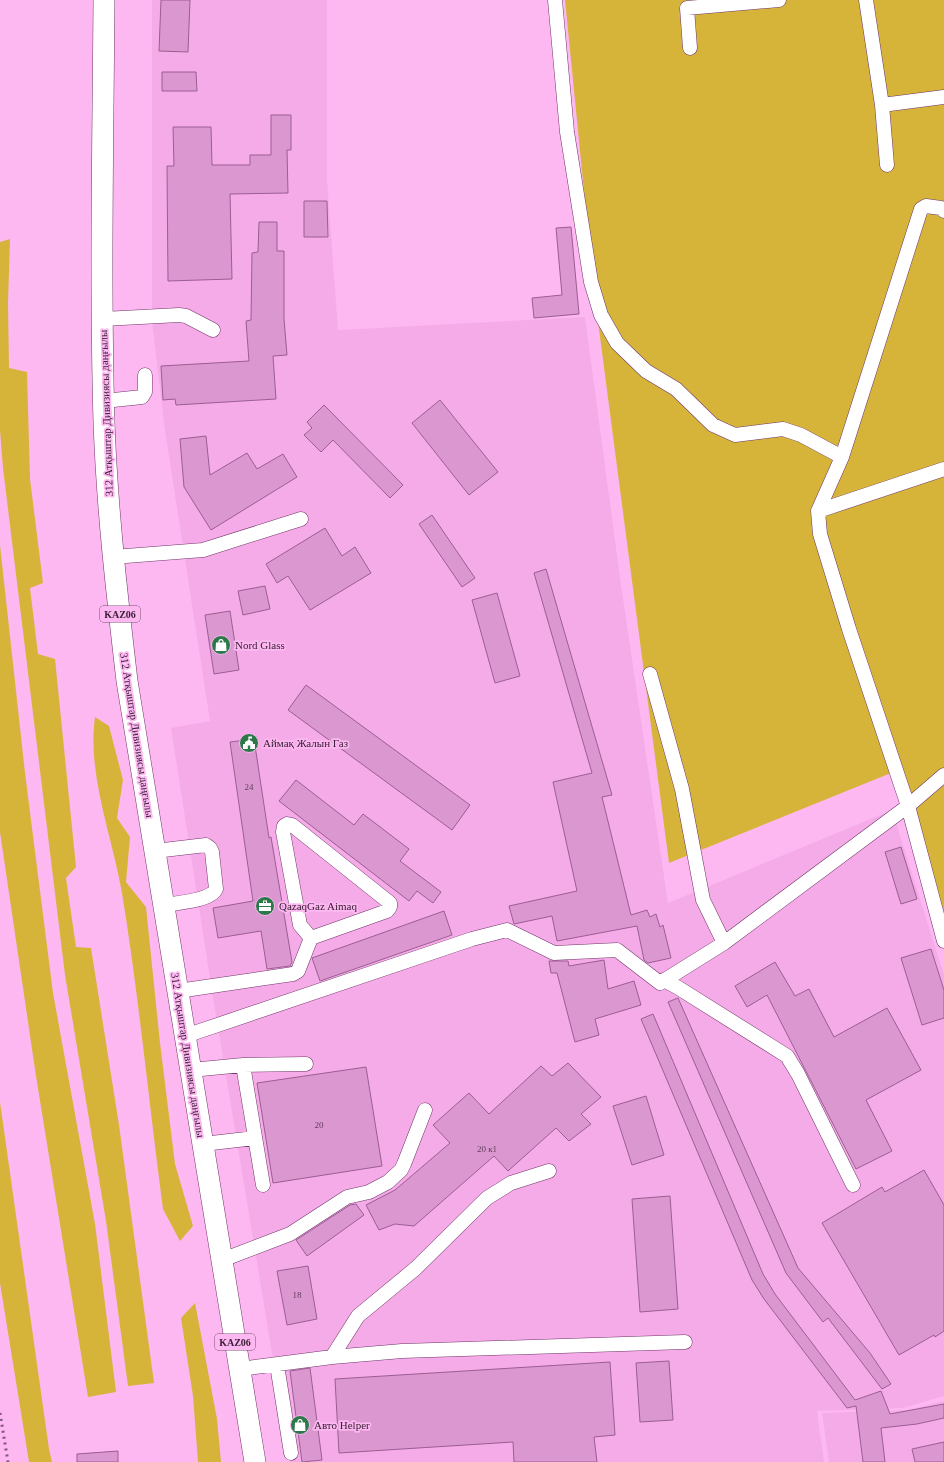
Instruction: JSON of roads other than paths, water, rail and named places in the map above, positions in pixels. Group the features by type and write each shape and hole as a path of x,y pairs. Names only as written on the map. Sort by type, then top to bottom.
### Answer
{"highway":[{"name":"312 Атқыштар Дивизиясы даңғылы","path":"104,0 104,401 113,557 127,681 255,1462"}],"lane":[{"path":"555,0 567,132 591,282 601,315 617,343 646,371 676,389 713,425 735,435 783,429 801,436 842,457"},
{"path":"690,48 686,4 779,0"},
{"path":"866,0 882,105 887,165"},
{"path":"882,105 944,97"},
{"path":"944,211 940,208 926,206 921,209 842,457 818,511 820,534 849,629 908,806 944,941"},
{"path":"103,319 178,315 186,316 213,330"},
{"path":"104,401 142,397 145,392 145,375"},
{"path":"818,511 944,469"},
{"path":"113,557 203,550 301,519"},
{"path":"650,674 682,789 703,900 724,943"},
{"path":"185,1036 472,939 507,930 554,953 617,950 660,983 724,943 908,806 944,775"},
{"path":"178,991 294,974 298,971 311,938 387,911 390,907 390,904 292,825 287,824 284,826 283,832 300,925 311,938"},
{"path":"155,851 206,844 212,852 216,889 214,893 208,897 164,905"},
{"path":"664,980 787,1056 798,1074 853,1185"},
{"path":"191,1070 243,1065 306,1064"},
{"path":"243,1065 263,1184"},
{"path":"222,1260 290,1234 347,1197 369,1192 388,1182 401,1170 425,1110"},
{"path":"203,1144 255,1138"},
{"path":"332,1357 358,1316 416,1268 487,1198 511,1183 549,1171"},
{"path":"240,1370 332,1357 402,1351 686,1342"},
{"path":"277,1365 291,1453"}],"railway":[{"path":"0,1413 8,1462"}],"place":[{"name":"Nord Glass","path":"221,645"},
{"name":"Аймақ Жалын Газ","path":"249,743"},
{"name":"QazaqGaz Aimaq","path":"265,906"},
{"name":"Авто Helper","path":"300,1425"}]}
